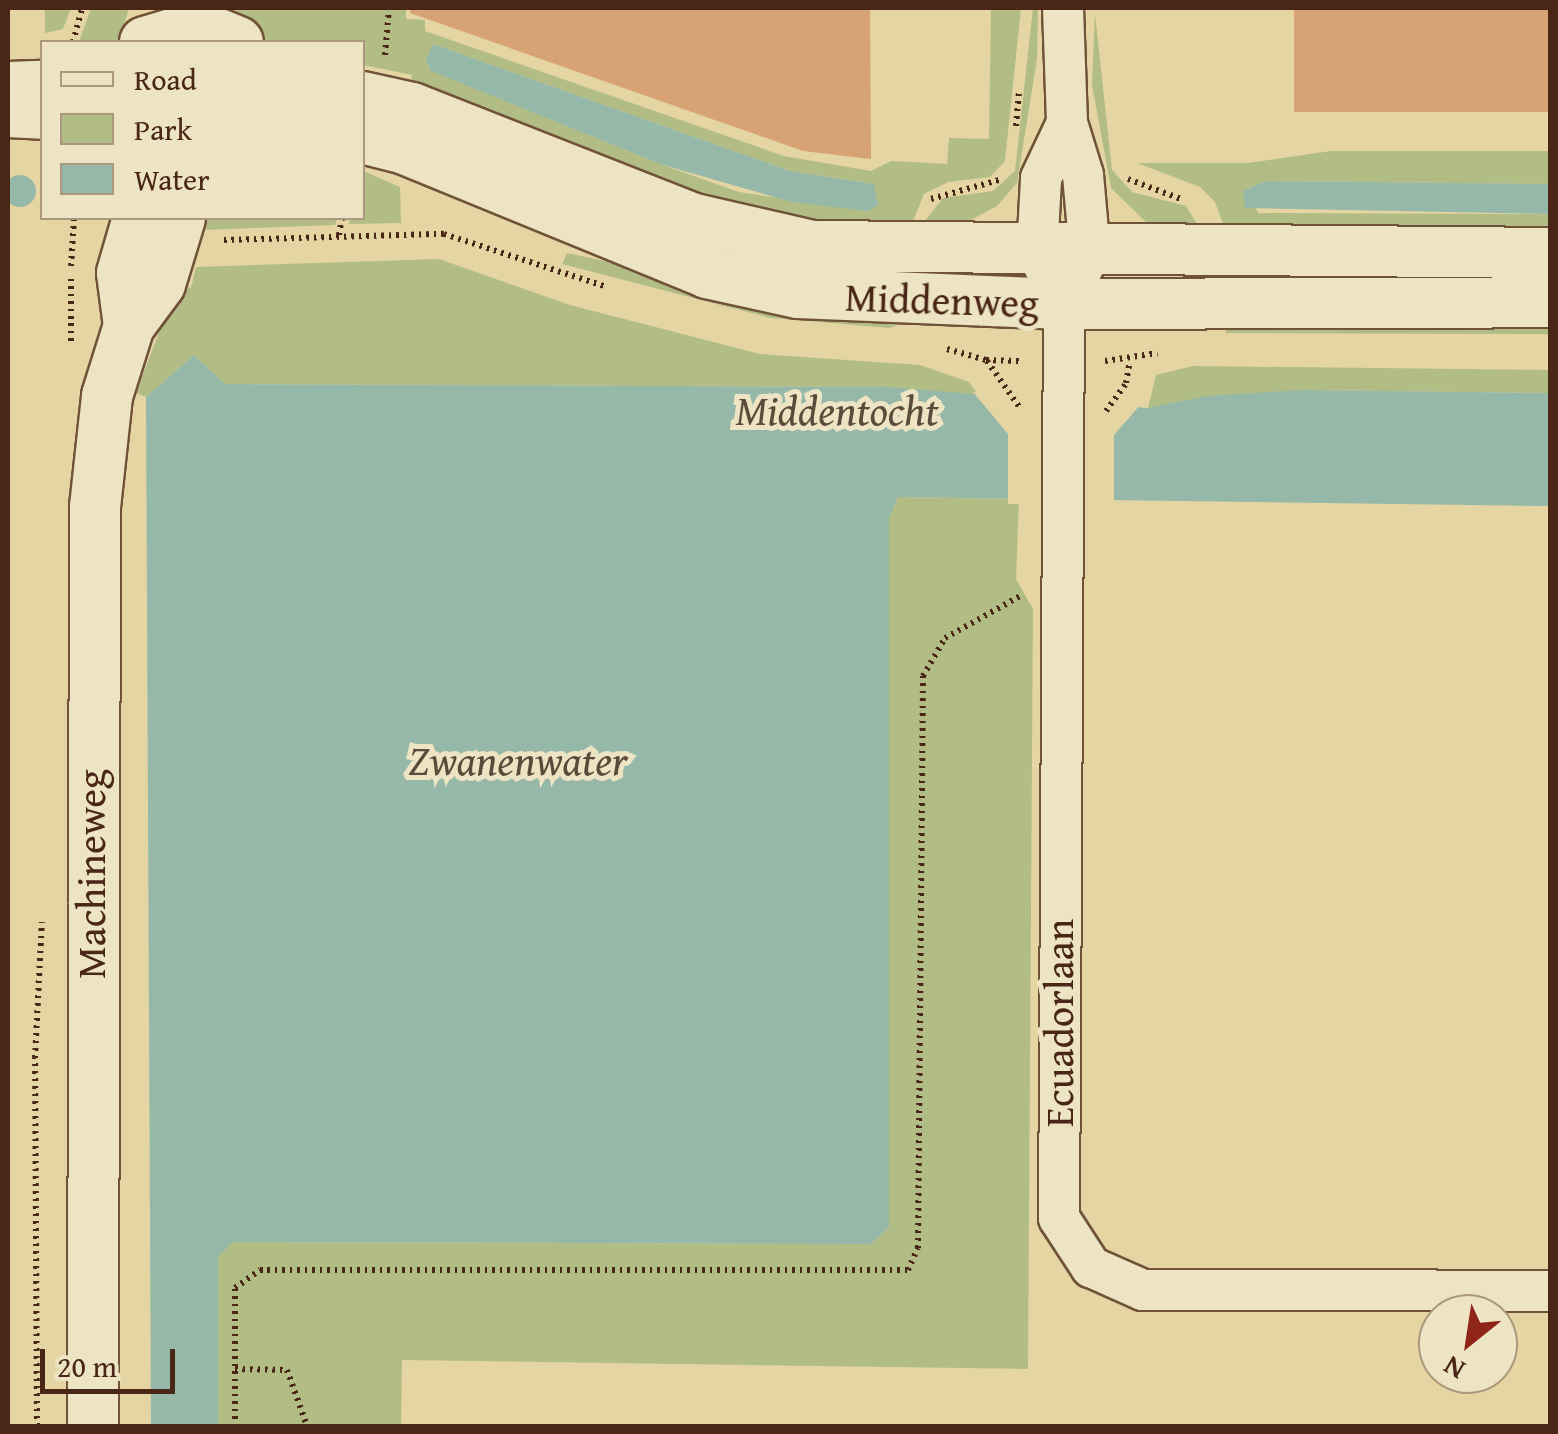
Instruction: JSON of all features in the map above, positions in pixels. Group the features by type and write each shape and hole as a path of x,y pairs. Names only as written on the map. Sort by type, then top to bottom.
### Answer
{"street":[{"path":"1063,8 1067,123 1083,175 1090,254 1064,304"},
{"path":"8,82 40,82"},
{"name":"Middenweg","path":"365,98 412,108 720,228 813,246 1090,254 1550,253"},
{"path":"8,117 40,119"},
{"path":"1064,304 1037,252 1041,178 1067,123"},
{"name":"Middenweg","path":"365,139 405,149 679,263 765,288 852,300 1064,304 1550,302"},
{"name":"Machineweg","path":"129,326 122,273 137,220"},
{"name":"Machineweg","path":"93,1426 95,506 107,396 129,326 160,284 179,220"},
{"name":"Ecuadorlaan","path":"1064,304 1059,1218 1090,1267 1143,1290 1550,1291"}],"path":[{"path":"74,40 82,8"},
{"path":"1016,136 1020,78"},
{"path":"1118,166 1142,188 1198,208 1208,229 1207,251"},
{"path":"916,251 914,230 928,201 990,186 1005,171"},
{"path":"339,234 342,220"},
{"path":"986,360 1000,383"},
{"path":"1126,383 1130,361"},
{"path":"235,1426 235,1288 260,1270 908,1270 918,1248 923,676 946,638 992,607 1060,580"},
{"path":"235,1368 286,1370 306,1426"}],"green space":[{"path":"45,8 71,8 63,29 45,33"},
{"path":"91,8 129,8 120,40 80,40"},
{"path":"220,8 406,8 406,19 425,20 425,31 784,156 871,171 891,161 947,164 949,138 989,139 991,8 1021,8 1005,161 990,177 948,182 924,194 907,236 764,226 410,85 412,75 365,65 365,40 263,40","holes":["433,44 790,171 874,184 868,211 739,192 432,71"]},
{"path":"1033,8 1038,8 1037,59 1017,183 997,206 967,222 949,228 924,222 943,198 993,191 1015,171"},
{"path":"1095,14 1112,170 1132,192 1186,206 1201,230 1155,231 1111,188 1092,85"},
{"path":"1331,151 1550,151 1550,184 1266,181 1243,191 1259,213 1550,214 1550,244 1226,232 1215,202 1200,187 1137,163 1248,163"},
{"path":"365,172 400,187 401,223 349,224 350,220 365,220"},
{"path":"198,220 336,220 335,225 201,230"},
{"path":"567,253 906,321 890,328 771,318 562,264"},
{"path":"439,259 570,305 760,354 920,365 969,382 981,399 887,387 225,384 194,355 146,397 136,393 177,285 191,288 196,267"},
{"path":"1550,316 1550,334 1226,333 1226,319"},
{"path":"1193,366 1550,370 1550,393 1303,390 1148,408 1156,375"},
{"path":"898,497 1019,499 1016,579 1033,609 1028,1369 402,1360 401,1426 218,1426 218,1257 233,1242 871,1244 889,1227 889,517"}],"water":[{"path":"433,44 790,171 874,184 878,205 868,211 792,202 663,165 431,71 426,59"},
{"path":"20,175 31,180 36,191 31,202 20,207 9,202 4,191 9,180"},
{"path":"1266,181 1550,184 1550,214 1245,208 1243,191"},
{"name":"Zwanenwater","path":"194,355 225,384 887,387 1148,408 1207,396 1303,390 1550,393 1550,506 898,497 889,518 889,1227 871,1244 233,1242 218,1257 218,1426 151,1426 146,397"}],"pier":[{"path":"973,392 1142,403 1114,435 1114,505 1008,504 1008,434"}],"building":[{"path":"411,8 870,8 871,159 803,151 410,13"},
{"path":"1294,8 1550,8 1550,112 1294,112"}],"water label":[{"name":"Middentocht","path":"837,410"}]}
